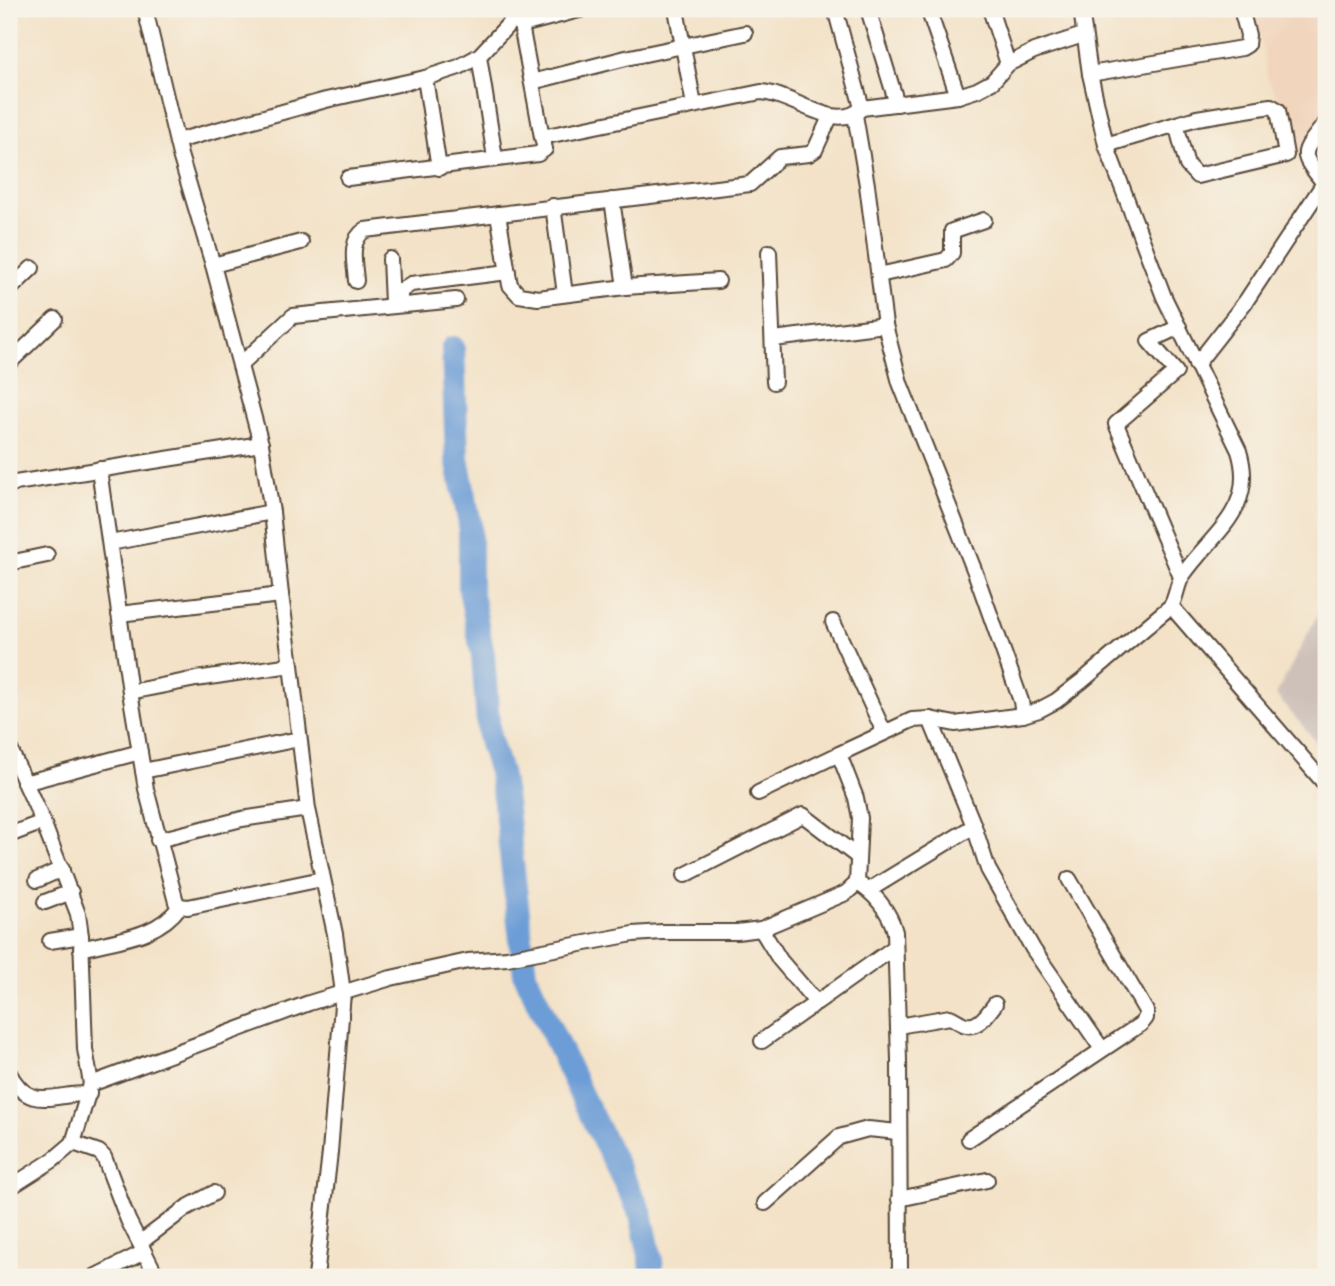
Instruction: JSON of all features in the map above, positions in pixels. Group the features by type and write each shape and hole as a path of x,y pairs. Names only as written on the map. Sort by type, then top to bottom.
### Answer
{"street":[{"path":"145,9 177,141 261,444 272,512 308,809 335,934 343,993 330,1152 316,1277"},
{"path":"177,141 459,67 480,56 520,15 583,9"},
{"path":"676,9 694,105"},
{"path":"835,9 859,111 885,325 900,383 975,572 1021,701 1023,715"},
{"path":"868,9 897,104"},
{"path":"928,9 958,96"},
{"path":"990,9 1008,64"},
{"path":"758,793 912,720 930,719 955,724 1023,715 1056,701 1171,606 1181,577 1232,516 1241,497 1243,464 1239,451 1196,365 1144,249 1106,145 1090,74 1080,9"},
{"path":"1090,74 1242,48 1247,45 1248,35 1241,9"},
{"path":"348,178 540,154 545,149 520,15"},
{"path":"532,82 745,33"},
{"path":"542,136 761,92 776,93 831,117 958,96 986,86 1008,64 1034,51 1083,35"},
{"path":"480,56 495,158"},
{"path":"425,78 439,168"},
{"path":"1106,145 1176,124 1197,118 1273,106 1278,110 1286,155 1197,176 1187,165 1176,124"},
{"path":"356,281 354,241 358,234 365,230 750,184 780,157 809,154 815,150 831,117"},
{"path":"1196,365 1247,301 1325,181 1306,160 1305,151 1326,122"},
{"path":"612,200 625,287"},
{"path":"552,206 565,294"},
{"path":"498,214 510,285 519,295 538,298 625,287 718,281"},
{"path":"879,275 946,260 952,253 952,231 984,220"},
{"path":"213,265 301,242"},
{"path":"769,252 774,382"},
{"path":"390,259 396,306"},
{"path":"9,290 32,268"},
{"path":"396,306 400,291 411,284 508,272"},
{"path":"240,365 293,316 456,300"},
{"path":"9,363 55,319"},
{"path":"774,339 885,325"},
{"path":"1179,327 1149,341 1175,372 1116,424 1181,577"},
{"path":"9,484 261,444"},
{"path":"99,469 143,771 158,840 176,902 180,906 188,907 322,879"},
{"path":"110,543 272,512"},
{"path":"9,563 47,555"},
{"path":"119,614 281,595"},
{"path":"1171,606 1326,785"},
{"path":"833,622 884,732"},
{"path":"130,692 291,665"},
{"path":"930,719 974,826 988,869 1020,927 1102,1049"},
{"path":"143,771 299,739"},
{"path":"9,747 71,892 81,942 85,1049 85,1092 73,1143 53,1160 9,1188"},
{"path":"24,783 140,752"},
{"path":"839,754 859,808 861,825 858,857 863,886 893,924 898,1026 900,1277"},
{"path":"158,840 242,820 308,809"},
{"path":"685,875 803,815 858,857"},
{"path":"9,835 43,822"},
{"path":"9,1073 23,1094 33,1099 85,1092 209,1038 391,978 468,961 507,958 633,934 761,929 863,886 974,826"},
{"path":"37,880 62,869"},
{"path":"969,1139 1141,1024 1147,1014 1069,879"},
{"path":"45,902 71,892"},
{"path":"50,941 81,942 145,934 158,928 180,906"},
{"path":"761,929 780,960 817,1002"},
{"path":"762,1041 895,947"},
{"path":"898,1026 950,1017 964,1025 972,1026 995,1004"},
{"path":"765,1203 839,1137 868,1129 898,1132"},
{"path":"73,1143 99,1152 104,1157 128,1220 157,1277"},
{"path":"899,1199 988,1180"},
{"path":"94,1277 143,1247 186,1208 214,1193"}],"shaded area":[{"path":"1254,9 1326,9 1326,180 1317,193 1301,164 1291,125 1268,79"},
{"path":"1326,605 1326,753 1276,695 1320,610"}],"waterway":[{"path":"453,348 457,459 470,524 470,589 483,655 489,737 500,772 505,802 525,974 582,1097 641,1214 652,1277"}]}
